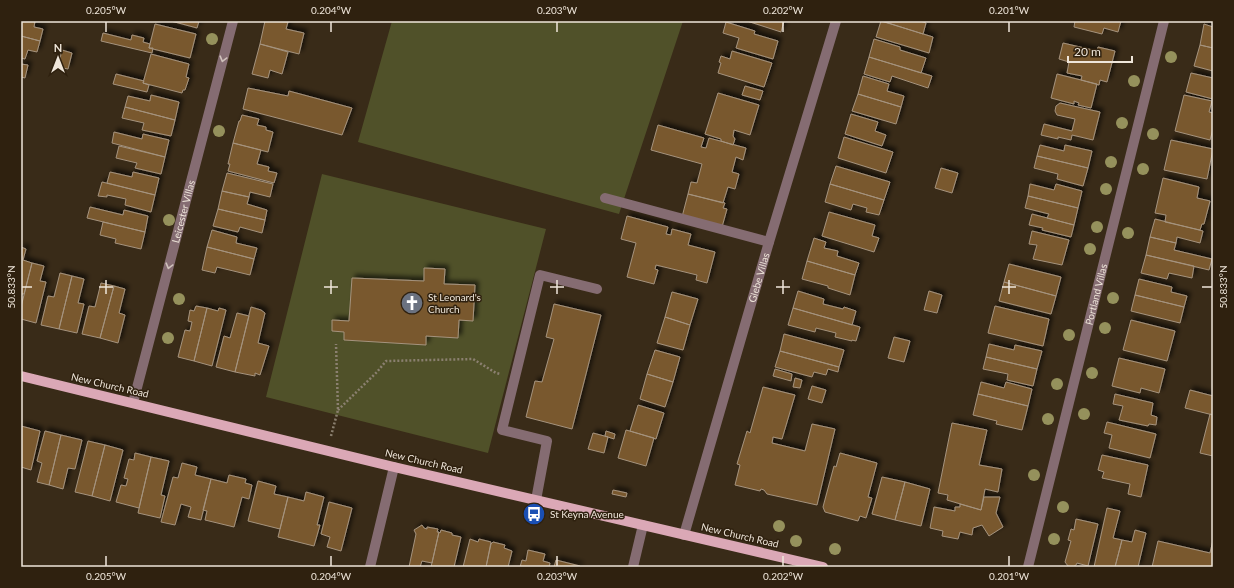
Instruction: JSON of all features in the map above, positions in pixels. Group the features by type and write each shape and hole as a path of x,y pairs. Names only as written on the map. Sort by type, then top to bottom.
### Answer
{"main road":[{"name":"New Church Road","path":"21,376 394,467 823,567"}],"street":[{"name":"Leicester Villas","path":"133,403 233,21"},
{"name":"Glebe Villas","path":"684,535 769,242 836,21"},
{"name":"Portland Villas","path":"1028,567 1164,21"},
{"path":"605,198 769,242"},
{"path":"536,500 547,441 502,430 540,275 597,289"},
{"path":"370,567 394,467"},
{"path":"633,567 643,525"}],"path":[{"path":"327,450 338,410 336,344"},
{"path":"338,410 377,372 386,361 473,359 496,373 515,377"}],"green space":[{"path":"392,21 683,21 619,214 358,142"},
{"path":"322,174 546,229 488,453 266,397"}],"building":[{"path":"21,21 35,21 34,27 43,29 40,41 21,36"},
{"path":"171,21 199,21 197,28"},
{"path":"265,21 288,22 286,29 304,33 299,54 260,44"},
{"path":"747,21 784,21 781,32"},
{"path":"881,21 933,37 929,53 876,37"},
{"path":"882,21 920,21 926,23 923,34"},
{"path":"1075,21 1121,21 1118,32 1104,28 1102,34 1074,27"},
{"path":"726,22 755,31 754,34 778,41 773,59 736,48 739,38 723,33"},
{"path":"155,24 196,34 190,58 149,48"},
{"path":"1204,24 1213,27 1213,48 1200,45"},
{"path":"103,33 131,40 132,35 144,38 143,42 150,44 149,48 153,48 152,53 101,41"},
{"path":"21,36 40,41 37,52 28,50 25,59 21,58"},
{"path":"874,39 900,47 900,50 926,58 921,73 869,57"},
{"path":"1063,43 1097,51 1098,47 1115,51 1107,82 1100,80 1099,85 1081,80 1082,76 1067,73 1069,62 1059,59"},
{"path":"260,44 288,52 282,74 270,70 268,78 252,74"},
{"path":"1200,45 1213,48 1213,71 1194,66"},
{"path":"62,50 72,53 68,69 58,67"},
{"path":"732,51 772,63 764,87 718,73 721,63 719,62 721,56 730,59"},
{"path":"151,54 189,64 186,77 189,78 185,90 183,90 182,93 143,83"},
{"path":"869,57 932,76 928,88 892,76 890,82 864,74"},
{"path":"21,64 28,65 25,78 21,77"},
{"path":"1191,73 1213,78 1213,99 1186,92"},
{"path":"116,74 144,81 143,83 149,85 147,92 113,84"},
{"path":"1057,74 1097,84 1091,108 1078,105 1079,103 1074,101 1074,104 1051,98"},
{"path":"863,76 889,84 887,91 904,96 901,107 858,94"},
{"path":"745,86 763,91 760,100 742,95"},
{"path":"248,88 288,96 289,91 352,108 342,135 243,109"},
{"path":"718,93 759,105 750,135 734,130 733,136 735,139 733,145 705,134"},
{"path":"858,94 901,107 896,124 852,111"},
{"path":"151,95 179,102 175,120 125,107 128,96 150,101"},
{"path":"1184,95 1212,101 1209,112 1213,113 1213,129 1210,140 1175,131"},
{"path":"1060,103 1100,112 1093,140 1072,135 1071,140 1041,135 1044,124 1072,131 1075,119 1057,115 1055,111 1056,106"},
{"path":"125,107 175,120 171,136 142,130 144,123 122,118"},
{"path":"851,114 878,122 875,131 886,135 882,146 845,134"},
{"path":"242,115 259,119 257,125 266,127 266,130 273,132 268,152 233,143"},
{"path":"658,125 704,138 701,147 706,148 709,138 746,148 743,160 736,157 732,172 739,174 735,189 728,187 723,203 688,194 691,182 697,183 702,164 651,150"},
{"path":"114,132 142,139 143,134 169,140 165,157 112,143"},
{"path":"844,137 893,152 886,173 838,158"},
{"path":"1171,140 1213,149 1207,179 1164,170"},
{"path":"233,143 261,150 257,164 269,167 268,171 277,173 274,183 228,171 230,164 228,164"},
{"path":"1040,145 1064,151 1065,145 1092,151 1088,168 1037,156"},
{"path":"119,146 165,157 161,174 135,168 137,163 116,158"},
{"path":"1037,156 1088,168 1083,186 1057,179 1058,174 1034,168"},
{"path":"836,166 890,182 884,200 830,184"},
{"path":"941,168 958,173 952,193 935,188"},
{"path":"110,172 132,177 133,172 159,178 155,195 107,183"},
{"path":"227,173 273,184 270,197 250,192 249,197 222,191"},
{"path":"1163,178 1199,187 1197,198 1210,201 1204,224 1202,224 1200,230 1165,222 1166,215 1155,213"},
{"path":"102,182 155,195 151,212 125,205 126,199 107,195 107,197 98,196"},
{"path":"830,184 884,200 879,215 866,212 867,208 853,204 851,210 825,202"},
{"path":"1030,184 1054,190 1056,184 1082,191 1078,208 1028,196"},
{"path":"222,191 249,197 247,204 267,210 265,220 218,209"},
{"path":"688,194 725,203 723,208 727,209 722,227 682,217"},
{"path":"1028,196 1078,208 1074,225 1047,218 1049,214 1025,208"},
{"path":"90,207 123,215 124,210 148,216 145,232 87,218"},
{"path":"218,209 265,220 262,233 240,227 238,232 213,226"},
{"path":"829,212 875,225 872,236 879,238 874,252 822,236"},
{"path":"1032,214 1074,225 1071,237 1042,230 1043,228 1029,225"},
{"path":"627,216 668,227 666,234 671,235 672,229 691,234 688,245 715,252 707,283 696,280 697,275 656,265 655,269 658,270 654,284 627,277 636,243 621,239"},
{"path":"1155,219 1203,231 1200,243 1177,237 1176,243 1150,237"},
{"path":"103,222 145,232 141,249 115,243 116,239 100,235"},
{"path":"212,230 237,237 236,243 257,248 254,259 207,247"},
{"path":"1032,231 1069,240 1062,265 1033,259 1037,245 1029,244"},
{"path":"1150,237 1176,243 1174,250 1212,259 1209,270 1146,255"},
{"path":"814,238 826,242 824,248 838,251 837,256 859,263 855,275 807,261"},
{"path":"21,247 26,249 23,260 32,263 24,294 21,294"},
{"path":"207,247 254,259 250,275 217,267 215,273 202,270"},
{"path":"1146,255 1194,266 1192,278 1169,273 1167,279 1141,273"},
{"path":"807,261 855,275 850,295 828,288 828,286 802,279"},
{"path":"32,263 44,266 40,281 46,282 36,323 21,319 21,307"},
{"path":"1009,264 1061,277 1056,296 1004,282"},
{"name":"St Leonard's Church","path":"424,268 445,269 444,284 475,285 473,321 459,320 458,338 426,336 426,345 344,340 344,332 332,331 332,320 349,321 352,278 424,281"},
{"path":"60,273 72,276 59,329 41,325 48,296 54,297"},
{"path":"72,276 84,279 78,303 84,304 77,333 59,329"},
{"path":"1139,279 1172,287 1171,292 1187,296 1184,307 1135,295"},
{"path":"1004,282 1056,296 1051,314 999,301"},
{"path":"101,283 114,286 100,338 82,334 89,306 95,307"},
{"path":"114,286 125,289 119,313 125,315 118,343 100,338"},
{"path":"798,291 824,299 823,304 843,309 844,307 856,311 852,325 793,308"},
{"path":"929,291 942,295 937,313 924,310"},
{"path":"672,292 698,299 690,325 665,317"},
{"path":"1135,295 1184,307 1180,323 1131,311"},
{"path":"554,304 601,315 572,429 526,417 535,381 542,382 554,339 546,337"},
{"path":"196,306 207,308 194,361 178,357 185,330 190,331 192,322 188,321 190,310 194,311"},
{"path":"995,306 1049,319 1043,346 988,333"},
{"path":"251,307 265,313 258,343 269,346 260,375 255,373 255,376 235,372"},
{"path":"207,308 218,311 219,308 226,310 212,366 194,361"},
{"path":"793,308 860,327 856,341 835,337 836,333 816,328 815,332 788,325"},
{"path":"237,313 249,316 235,372 216,367 224,336 230,338"},
{"path":"665,317 690,325 683,350 657,343"},
{"path":"1131,320 1175,331 1167,361 1123,350"},
{"path":"784,334 844,350 839,367 780,351"},
{"path":"894,337 910,341 904,362 888,358"},
{"path":"989,344 1014,350 1015,345 1042,351 1037,369 986,357"},
{"path":"655,350 680,357 673,382 647,374"},
{"path":"780,351 839,367 838,372 828,369 826,375 814,372 812,377 775,367"},
{"path":"986,357 1037,369 1033,386 1007,380 1008,374 983,369"},
{"path":"1119,358 1165,369 1159,393 1141,388 1140,393 1112,386"},
{"path":"775,369 792,374 791,381 773,376"},
{"path":"647,374 673,382 665,407 640,399"},
{"path":"795,378 802,380 800,388 793,387"},
{"path":"981,382 1004,388 1006,382 1032,389 1028,406 978,394"},
{"path":"812,386 826,390 822,403 808,399"},
{"path":"763,387 795,395 782,439 773,437 772,443 805,451 812,424 835,429 817,505 767,494 761,489 760,491 735,485 740,465 737,464 747,431 750,433"},
{"path":"1190,390 1213,396 1213,415 1185,408"},
{"path":"978,394 1028,406 1022,430 996,424 997,421 973,415"},
{"path":"1115,394 1153,403 1151,415 1157,417 1156,425 1149,424 1148,426 1119,420 1123,406 1113,404"},
{"path":"638,405 664,413 656,439 630,431"},
{"path":"1210,414 1213,415 1213,456 1200,453"},
{"path":"1107,422 1156,434 1150,458 1109,448 1112,435 1104,433"},
{"path":"952,423 987,430 979,465 1002,469 998,492 985,489 981,510 947,500 948,495 938,493"},
{"path":"21,426 40,431 31,470 21,467"},
{"path":"626,430 654,438 646,466 618,458"},
{"path":"45,431 61,435 49,485 37,482 42,463 37,461"},
{"path":"606,431 615,434 614,439 605,436"},
{"path":"593,433 608,437 604,453 588,449"},
{"path":"61,435 82,440 75,469 68,468 63,489 49,485"},
{"path":"88,441 105,445 92,496 75,492"},
{"path":"105,445 123,450 110,501 92,496"},
{"path":"135,453 151,457 139,508 116,502 121,485 126,486 128,479 124,478 129,459 134,460"},
{"path":"840,453 877,463 868,497 872,498 866,518 860,516 858,521 825,512 823,507 834,466 836,467"},
{"path":"1102,455 1148,465 1141,497 1128,494 1130,484 1102,478 1104,472 1098,470"},
{"path":"151,457 169,461 161,495 165,496 160,518 138,513"},
{"path":"182,463 197,467 195,475 211,479 201,520 188,517 191,507 181,504 175,525 161,522 173,477 178,478"},
{"path":"229,475 246,479 245,483 252,485 249,499 242,497 234,527 205,520 207,511 203,510 211,479 227,483"},
{"path":"882,477 905,482 895,520 872,514"},
{"path":"258,481 276,486 274,494 288,497 280,529 248,521"},
{"path":"905,482 930,489 921,526 895,520"},
{"path":"613,490 627,493 626,497 612,494"},
{"path":"306,492 324,497 317,525 320,525 314,546 278,537 288,497 304,501"},
{"path":"984,497 1000,497 996,513 1003,527 989,536 982,525 973,528 972,535 960,532 958,539 942,536 943,531 930,528 934,507 955,511 955,507 960,507 960,504 981,510"},
{"path":"329,502 352,508 341,551 327,547 330,537 321,534"},
{"path":"1107,508 1120,511 1113,538 1122,540 1115,567 1094,567"},
{"path":"1076,519 1098,524 1088,566 1077,563 1073,567 1068,566 1065,562 1071,541 1068,540 1071,529 1074,530"},
{"path":"422,525 427,529 427,527 438,529 437,532 439,532 432,563 422,561 420,567 409,567 416,534 414,530"},
{"path":"441,530 461,537 454,567 431,567 439,532 440,533"},
{"path":"1135,530 1146,533 1138,567 1115,567 1122,540 1132,542"},
{"path":"470,539 478,542 479,539 491,542 486,567 463,567"},
{"path":"1213,540 1213,567 1152,567 1158,541 1210,553"},
{"path":"493,542 505,545 504,548 512,551 508,567 486,567 491,544"},
{"path":"528,550 545,554 543,561 550,563 549,567 520,567 522,560 526,561"},
{"path":"556,560 580,566 580,567 554,567"}],"place":[{"name":"St Leonard's Church","path":"412,303"},
{"name":"St Keyna Avenue","path":"534,514"}]}
